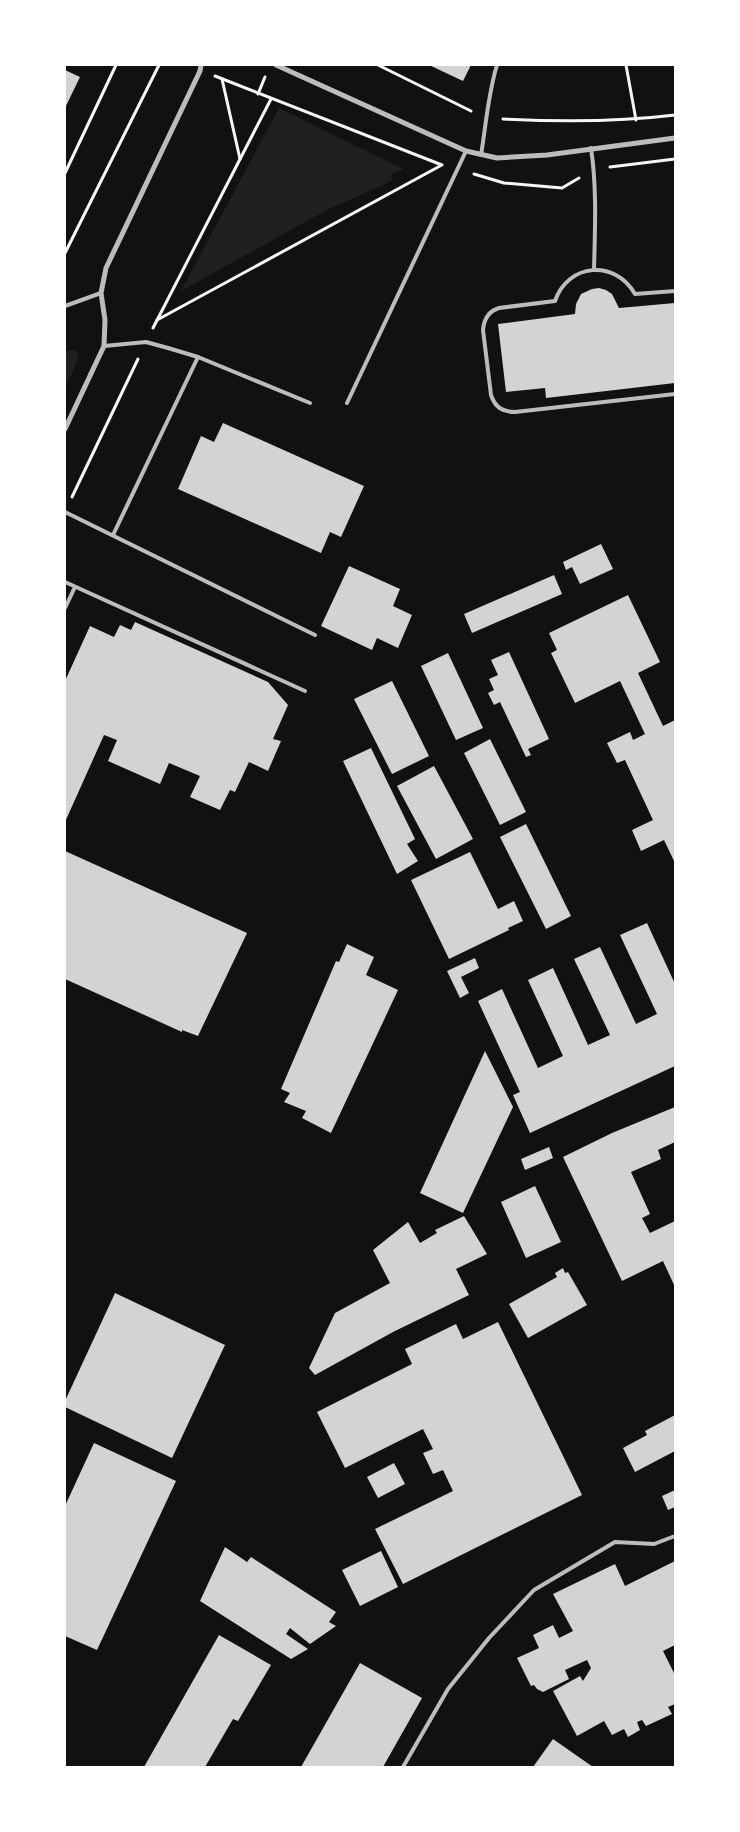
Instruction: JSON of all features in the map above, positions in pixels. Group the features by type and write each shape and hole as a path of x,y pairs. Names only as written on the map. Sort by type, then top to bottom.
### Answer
{"street":[{"path":"276,65 466,151 481,155 498,158 547,155 675,138"},
{"path":"65,429 104,346 105,320 101,293 106,268 201,68"}],"lane":[{"path":"481,155 490,90 497,65"},
{"path":"591,148 596,201 594,270"},
{"path":"347,403 466,151"},
{"path":"675,291 635,294 627,282 618,276 605,271 594,270 580,273 570,279 560,289 555,301 499,308 488,314 484,330 491,395 495,404 506,411 515,412 675,394"},
{"path":"65,306 101,293"},
{"path":"104,346 146,342 198,357 310,403"},
{"path":"112,536 198,357"},
{"path":"65,512 315,635"},
{"path":"65,582 305,690"},
{"path":"65,608 75,587"},
{"path":"402,1767 448,1690 489,1638 534,1590 615,1542 654,1544 675,1536"}],"path":[{"path":"65,173 116,65"},
{"path":"65,253 159,65"},
{"path":"378,65 487,119 562,122 636,120 675,115"},
{"path":"626,65 636,120"},
{"path":"201,68 222,79 441,165 504,183 562,188 594,169 675,159"},
{"path":"222,79 240,159"},
{"path":"69,502 157,320 272,99"},
{"path":"157,320 441,165"}],"shaded area":[{"path":"279,108 403,169 389,176 394,179 387,183 327,210 181,291"},
{"path":"69,350 76,351 79,357 65,389 65,353"}],"building":[{"path":"429,65 471,65 463,81"},
{"path":"65,70 80,77 65,108"},
{"path":"599,288 612,294 619,308 675,303 675,383 546,398 545,388 506,392 498,324 575,314 576,304 581,294"},
{"path":"223,423 364,486 341,537 330,532 321,553 178,489 201,436 214,442"},
{"path":"601,544 613,569 580,584 572,567 566,570 563,562"},
{"path":"349,566 400,589 393,606 412,615 398,648 377,638 372,650 321,626"},
{"path":"554,575 562,594 472,633 464,614"},
{"path":"628,595 660,662 638,673 663,726 675,720 675,863 664,840 641,851 632,830 653,820 625,760 617,763 607,743 630,732 633,740 645,734 620,681 575,703 551,653 557,650 549,633"},
{"path":"135,622 268,682 288,705 273,739 281,741 268,771 249,762 235,792 230,790 220,810 190,797 200,776 169,763 160,784 108,761 117,740 104,735 65,822 65,681 90,626 114,637 120,625 131,630"},
{"path":"509,652 549,739 528,749 531,755 526,757 500,702 494,705 488,693 494,690 489,679 498,675 491,660"},
{"path":"448,653 483,728 456,740 421,666"},
{"path":"392,681 429,756 392,774 354,699"},
{"path":"490,739 526,812 500,825 464,753"},
{"path":"371,748 415,839 407,844 418,861 397,874 343,761"},
{"path":"434,766 473,839 436,859 397,786"},
{"path":"526,824 571,916 546,929 500,837"},
{"path":"65,851 247,933 198,1036 182,1030 182,1032 65,979"},
{"path":"470,852 498,909 514,901 523,921 508,928 509,930 449,959 411,880"},
{"path":"647,923 675,984 675,1066 530,1133 513,1095 520,1092 478,1001 502,989 538,1068 563,1056 528,980 553,968 588,1045 610,1035 574,959 600,947 636,1024 657,1014 620,935"},
{"path":"347,944 374,957 366,975 398,990 331,1133 302,1118 306,1111 284,1102 290,1093 281,1089 336,961 339,962"},
{"path":"475,958 479,968 461,977 469,993 460,998 447,971"},
{"path":"485,1051 513,1107 463,1213 420,1193"},
{"path":"675,1107 675,1142 658,1150 661,1159 631,1172 650,1214 642,1218 650,1233 675,1221 675,1287 663,1261 622,1281 563,1157 612,1133"},
{"path":"549,1147 553,1158 525,1170 521,1159"},
{"path":"535,1186 561,1242 526,1258 501,1202"},
{"path":"464,1216 487,1254 456,1269 469,1295 393,1332 315,1375 309,1368 335,1313 390,1283 373,1250 408,1222 420,1243 437,1233 435,1230"},
{"path":"563,1268 565,1273 568,1272 587,1305 528,1338 509,1304 557,1277 555,1273"},
{"path":"115,1293 225,1345 172,1458 65,1407 65,1401"},
{"path":"498,1322 582,1495 403,1584 375,1529 453,1491 443,1470 433,1474 423,1453 433,1449 423,1429 345,1468 317,1412 412,1364 405,1349 456,1324 463,1339"},
{"path":"675,1415 675,1451 635,1472 623,1448 647,1435 645,1431"},
{"path":"94,1443 176,1481 97,1650 65,1636 65,1506"},
{"path":"394,1463 405,1484 378,1498 367,1477"},
{"path":"675,1490 675,1507 668,1510 662,1496"},
{"path":"225,1547 247,1562 251,1557 336,1612 329,1622 336,1626 310,1644 290,1628 286,1634 308,1649 291,1659 200,1601"},
{"path":"381,1551 398,1587 360,1606 342,1570"},
{"path":"675,1561 675,1645 663,1651 675,1675 675,1704 668,1707 672,1714 646,1726 642,1720 637,1722 640,1730 628,1737 624,1729 612,1735 604,1721 577,1736 553,1691 580,1676 583,1681 591,1668 587,1660 565,1670 569,1679 543,1692 534,1685 531,1686 517,1658 539,1648 533,1635 553,1625 559,1638 573,1631 553,1594 615,1564 625,1586"},
{"path":"219,1635 271,1665 238,1721 233,1719 205,1767 144,1767"},
{"path":"360,1663 422,1698 383,1767 301,1767"},
{"path":"553,1739 593,1767 533,1767"}]}
